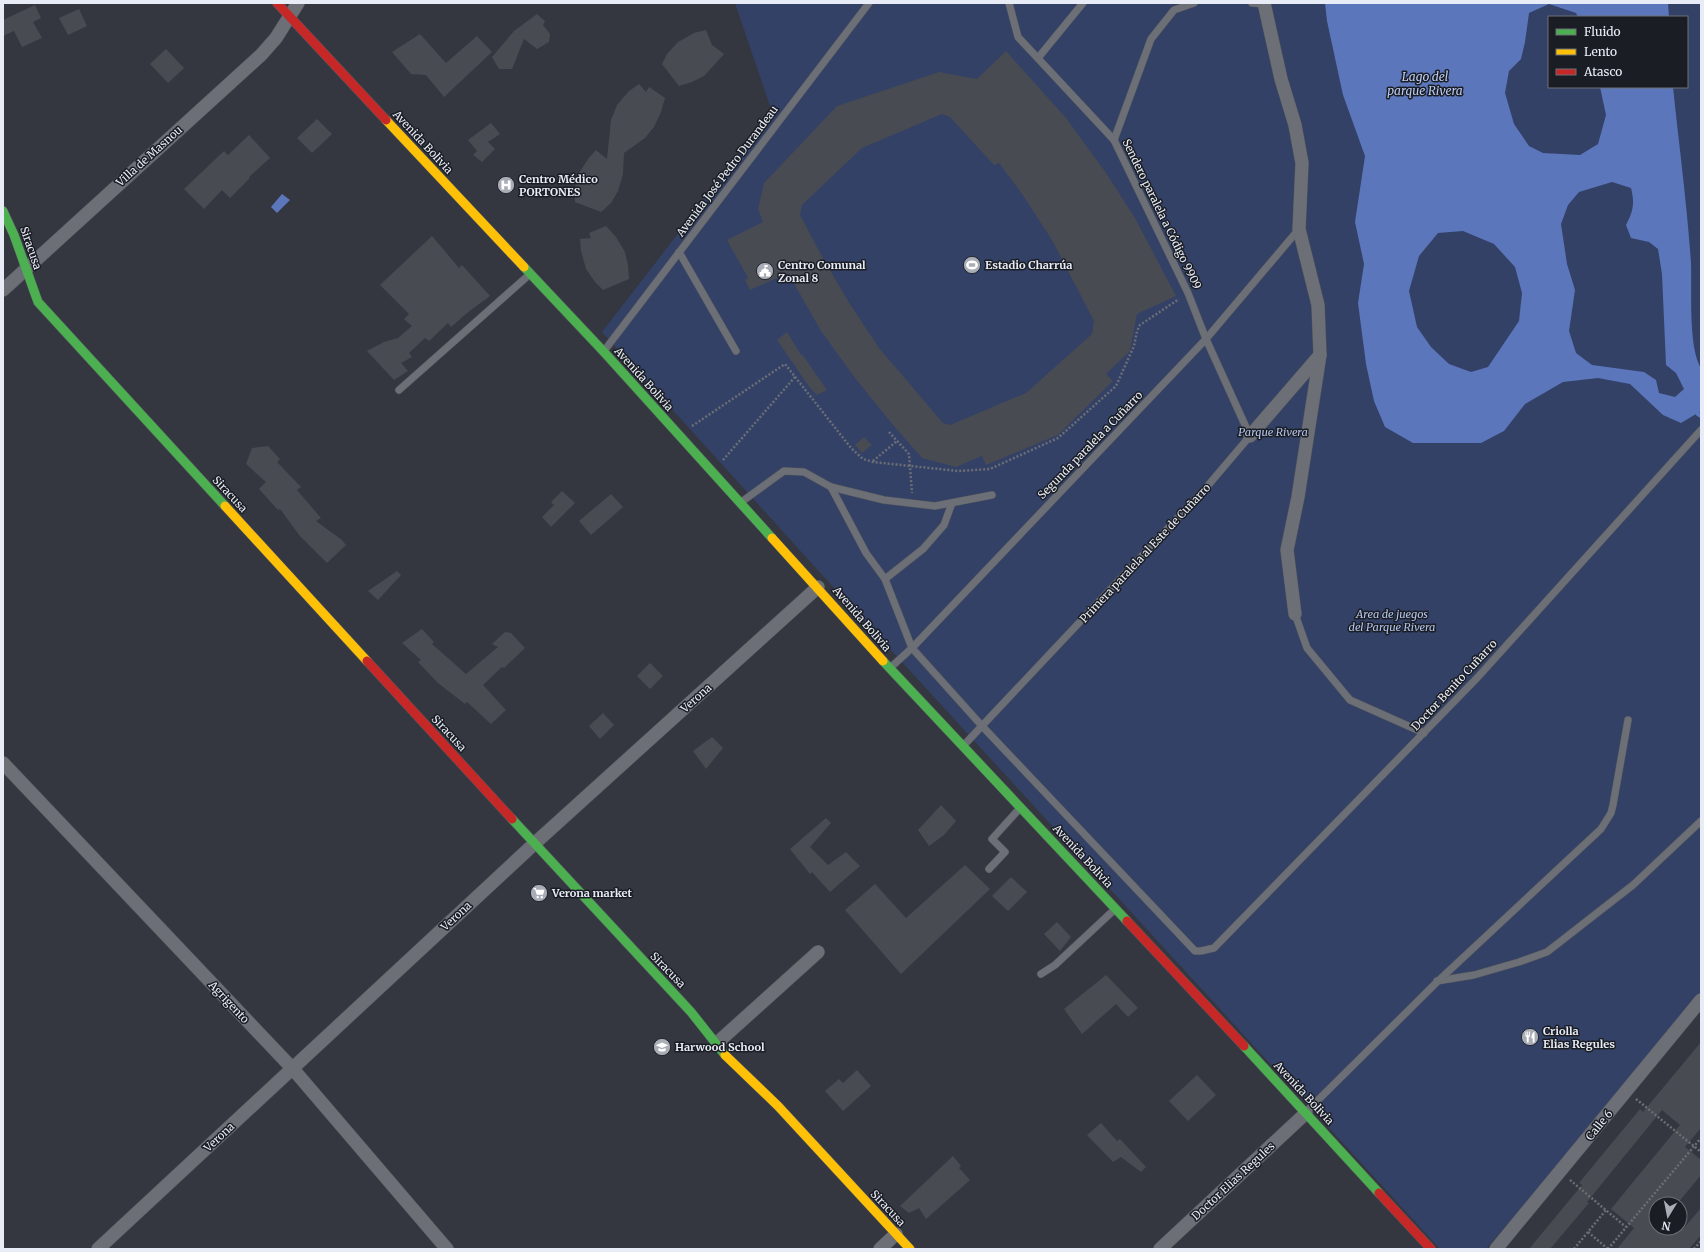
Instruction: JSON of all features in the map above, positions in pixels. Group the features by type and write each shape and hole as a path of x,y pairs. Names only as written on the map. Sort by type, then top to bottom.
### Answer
{"street":[{"name":"Avenida Bolivia","path":"277,3 289,18 604,352 889,668 964,745 1306,1112 1431,1249"},
{"name":"Villa de Masnou","path":"3,290 261,55 276,38 298,3"},
{"path":"1260,3 1295,124 1302,163 1299,228 1318,305 1320,355 1298,497 1287,550 1295,614"},
{"name":"Siracusa","path":"3,211 14,235 38,302 534,844 692,1012 728,1058 778,1106 910,1249"},
{"name":"Primera paralela al Este de Cuñarro","path":"1250,436 1320,355"},
{"name":"Verona","path":"98,1249 534,844 818,588"},
{"name":"Agrigento","path":"3,763 293,1068 447,1249"},
{"path":"717,1043 818,952"},
{"name":"Calle 6","path":"1496,1249 1701,1000"},
{"name":"Doctor Elias Regules","path":"1160,1249 1306,1112"},
{"path":"880,1249 896,1234"}],"lane":[{"name":"Avenida José Pedro Durandeau","path":"604,352 869,3"},
{"name":"Sendero paralela a Código 9909","path":"1009,3 1018,37 1114,140 1188,293 1206,339 1250,436"},
{"path":"1038,58 1083,3"},
{"path":"1114,140 1151,39 1174,10 1194,3"},
{"name":"Segunda paralela a Cuñarro","path":"889,668 912,648 1206,339 1299,228"},
{"path":"679,252 736,352"},
{"path":"399,390 530,274"},
{"name":"Doctor Benito Cuñarro","path":"982,726 1195,951 1214,948 1482,672 1701,430"},
{"name":"Primera paralela al Este de Cuñarro","path":"964,745 1204,489 1250,436"},
{"path":"740,503 784,471 804,472 832,487 884,500 913,504 934,506 992,495"},
{"path":"832,487 866,553 885,579 912,648 982,726"},
{"path":"885,579 923,549 944,524 952,503"},
{"path":"1295,614 1307,648 1350,700 1424,733"},
{"path":"1306,1112 1437,982 1601,829 1611,813 1613,805 1628,720"},
{"path":"989,869 1005,852 992,839 1021,807"},
{"path":"1437,982 1474,975 1547,952 1633,885 1701,821"},
{"path":"1041,974 1055,965 1116,908"}],"path":[{"path":"679,435 785,364 857,455 863,459 873,462 958,471 990,469 1058,438 1116,386 1134,346 1140,325 1188,293"},
{"path":"712,472 795,377"},
{"path":"889,432 909,454 913,504"},
{"path":"873,462 897,440"},
{"path":"1635,1098 1701,1152"},
{"path":"1588,1232 1608,1249 1701,1138"},
{"path":"1568,1178 1626,1227"},
{"path":"1574,1249 1606,1210"},
{"path":"1694,1249 1701,1241"}],"green space":[{"name":"Parque Rivera","path":"735,3 1701,3 1701,996 1486,1249 1440,1249 834,588 602,332 772,112"}],"water":[{"name":"Lago del parque Rivera","path":"1325,3 1668,3 1669,16 1578,16 1576,13 1549,4 1529,13 1521,59 1509,71 1505,93 1514,124 1529,146 1543,153 1580,155 1598,144 1606,115 1600,88 1673,88 1691,263 1692,332 1697,359 1701,368 1701,411 1681,423 1663,415 1630,384 1598,378 1563,382 1525,404 1504,431 1481,443 1413,443 1385,427 1374,401 1366,364 1358,303 1364,264 1355,222 1365,156 1343,95 1327,21","holes":["1612,182 1631,188 1633,207 1626,225 1631,238 1649,242 1658,249 1662,274 1666,365 1676,373 1684,389 1675,397 1659,393 1656,380 1644,372 1592,365 1576,353 1569,331 1575,290 1567,264 1561,224 1568,205 1579,192","1463,231 1494,244 1515,267 1522,293 1519,321 1488,367 1471,372 1449,364 1431,347 1417,327 1409,291 1419,256 1438,233"]},
{"path":"282,194 290,200 277,213 271,207"}],"building":[{"path":"35,5 41,18 33,22 42,38 22,47 14,31 3,36 3,20"},
{"path":"79,9 87,26 68,35 59,18"},
{"path":"537,14 545,21 543,25 550,34 549,42 537,49 524,39 512,69 499,69 492,57 514,31"},
{"path":"706,30 712,45 724,54 704,76 679,86 662,64 667,54 678,42 694,33"},
{"path":"420,34 446,63 477,36 492,52 444,97 426,75 411,74 392,52"},
{"path":"166,49 184,68 168,83 150,64"},
{"path":"1006,51 1066,118 1106,173 1135,218 1176,296 1137,314 1130,351 1106,374 1113,381 1058,435 986,465 982,456 956,467 922,458 893,425 855,378 821,331 788,273 750,290 745,280 748,278 727,240 763,222 758,209 764,183 837,106 939,72 977,79","holes":["942,114 950,117 994,165 999,163 1022,194 1052,240 1094,321 1092,334 1026,393 950,425 943,423 879,348 848,301 800,215 802,205 862,148"]},
{"path":"639,84 646,92 649,87 665,98 661,112 654,127 645,138 624,153 623,174 618,191 611,203 601,212 575,202 575,190 578,175 588,159 596,150 607,159 611,120 617,105 629,91"},
{"path":"317,119 332,134 312,153 297,138"},
{"path":"491,123 500,134 488,142 495,149 482,162 473,155 477,151 468,140"},
{"path":"249,135 270,158 249,177 250,178 230,198 222,190 204,209 184,189 224,151 228,155"},
{"path":"606,226 616,237 625,252 629,279 603,290 586,269 581,251 580,239 591,238 589,233"},
{"path":"432,236 459,268 462,265 490,296 451,327 448,323 429,341 425,338 409,353 412,357 401,363 408,371 394,380 367,351 384,342 398,338 412,326 404,319 409,314 380,285"},
{"path":"787,332 801,355 802,354 827,390 817,395 810,388 777,340"},
{"path":"864,437 872,445 862,453 855,445"},
{"path":"268,446 280,459 277,462 301,487 297,490 321,518 316,521 342,540 346,545 327,563 300,536 280,509 278,510 259,489 266,482 246,464 252,448"},
{"path":"562,491 575,503 551,527 542,517 554,505 551,502"},
{"path":"611,494 623,507 591,535 579,521"},
{"path":"397,571 401,575 378,600 368,591"},
{"path":"422,629 434,642 432,644 466,674 498,647 492,644 505,632 511,633 525,648 483,685 506,710 491,724 467,702 465,704 438,683 418,662 421,660 402,643"},
{"path":"650,663 663,676 650,689 637,676"},
{"path":"603,713 614,725 600,739 589,726"},
{"path":"712,737 723,748 706,769 693,751"},
{"path":"941,805 956,821 944,835 929,846 918,830"},
{"path":"826,818 831,823 810,847 828,865 846,852 860,866 830,892 812,872 810,874 790,849"},
{"path":"965,865 990,889 901,974 845,910 875,884 906,918"},
{"path":"1011,877 1027,892 1008,911 992,896"},
{"path":"1057,922 1071,937 1060,951 1044,934"},
{"path":"1106,975 1138,1008 1128,1017 1116,1004 1082,1034 1064,1009"},
{"path":"1701,1042 1701,1128 1685,1147 1701,1160 1701,1175 1684,1196 1648,1196 1648,1236 1688,1236 1688,1223 1701,1208 1701,1235 1689,1249 1617,1249 1634,1228 1611,1209 1680,1125 1662,1110 1587,1202 1589,1203 1550,1249 1529,1249 1582,1185 1579,1183 1640,1109 1643,1112"},
{"path":"857,1070 871,1086 843,1111 825,1091 839,1079 843,1083"},
{"path":"1197,1075 1216,1095 1188,1121 1169,1101"},
{"path":"1101,1123 1117,1141 1120,1139 1146,1167 1141,1172 1121,1157 1113,1162 1087,1135"},
{"path":"953,1156 961,1166 959,1168 970,1180 926,1219 919,1208 909,1213 900,1206"}],"traffic: fast":[{"path":"3,211 14,235 38,302 225,506"},
{"path":"524,267 604,352 772,538"},
{"path":"883,661 1127,921"},
{"path":"512,819 691,1012 725,1055"},
{"path":"1244,1046 1379,1193"}],"traffic: slow":[{"path":"386,120 524,267"},
{"path":"225,506 367,661"},
{"path":"772,538 883,661"},
{"path":"725,1055 778,1106 910,1249"}],"traffic: jam":[{"path":"277,3 386,120"},
{"path":"367,661 512,819"},
{"path":"1127,921 1244,1046"},
{"path":"1379,1193 1431,1249"}],"place":[{"name":"Centro Médico PORTONES","path":"506,185"},
{"name":"Estadio Charrúa","path":"972,265"},
{"name":"Centro Comunal Zonal 8","path":"765,271"},
{"name":"Verona market","path":"539,893"},
{"name":"Criolla Elias Regules","path":"1530,1037"},
{"name":"Harwood School","path":"662,1047"}],"park label":[{"name":"Area de juegos del Parque Rivera","path":"1392,620"}]}
